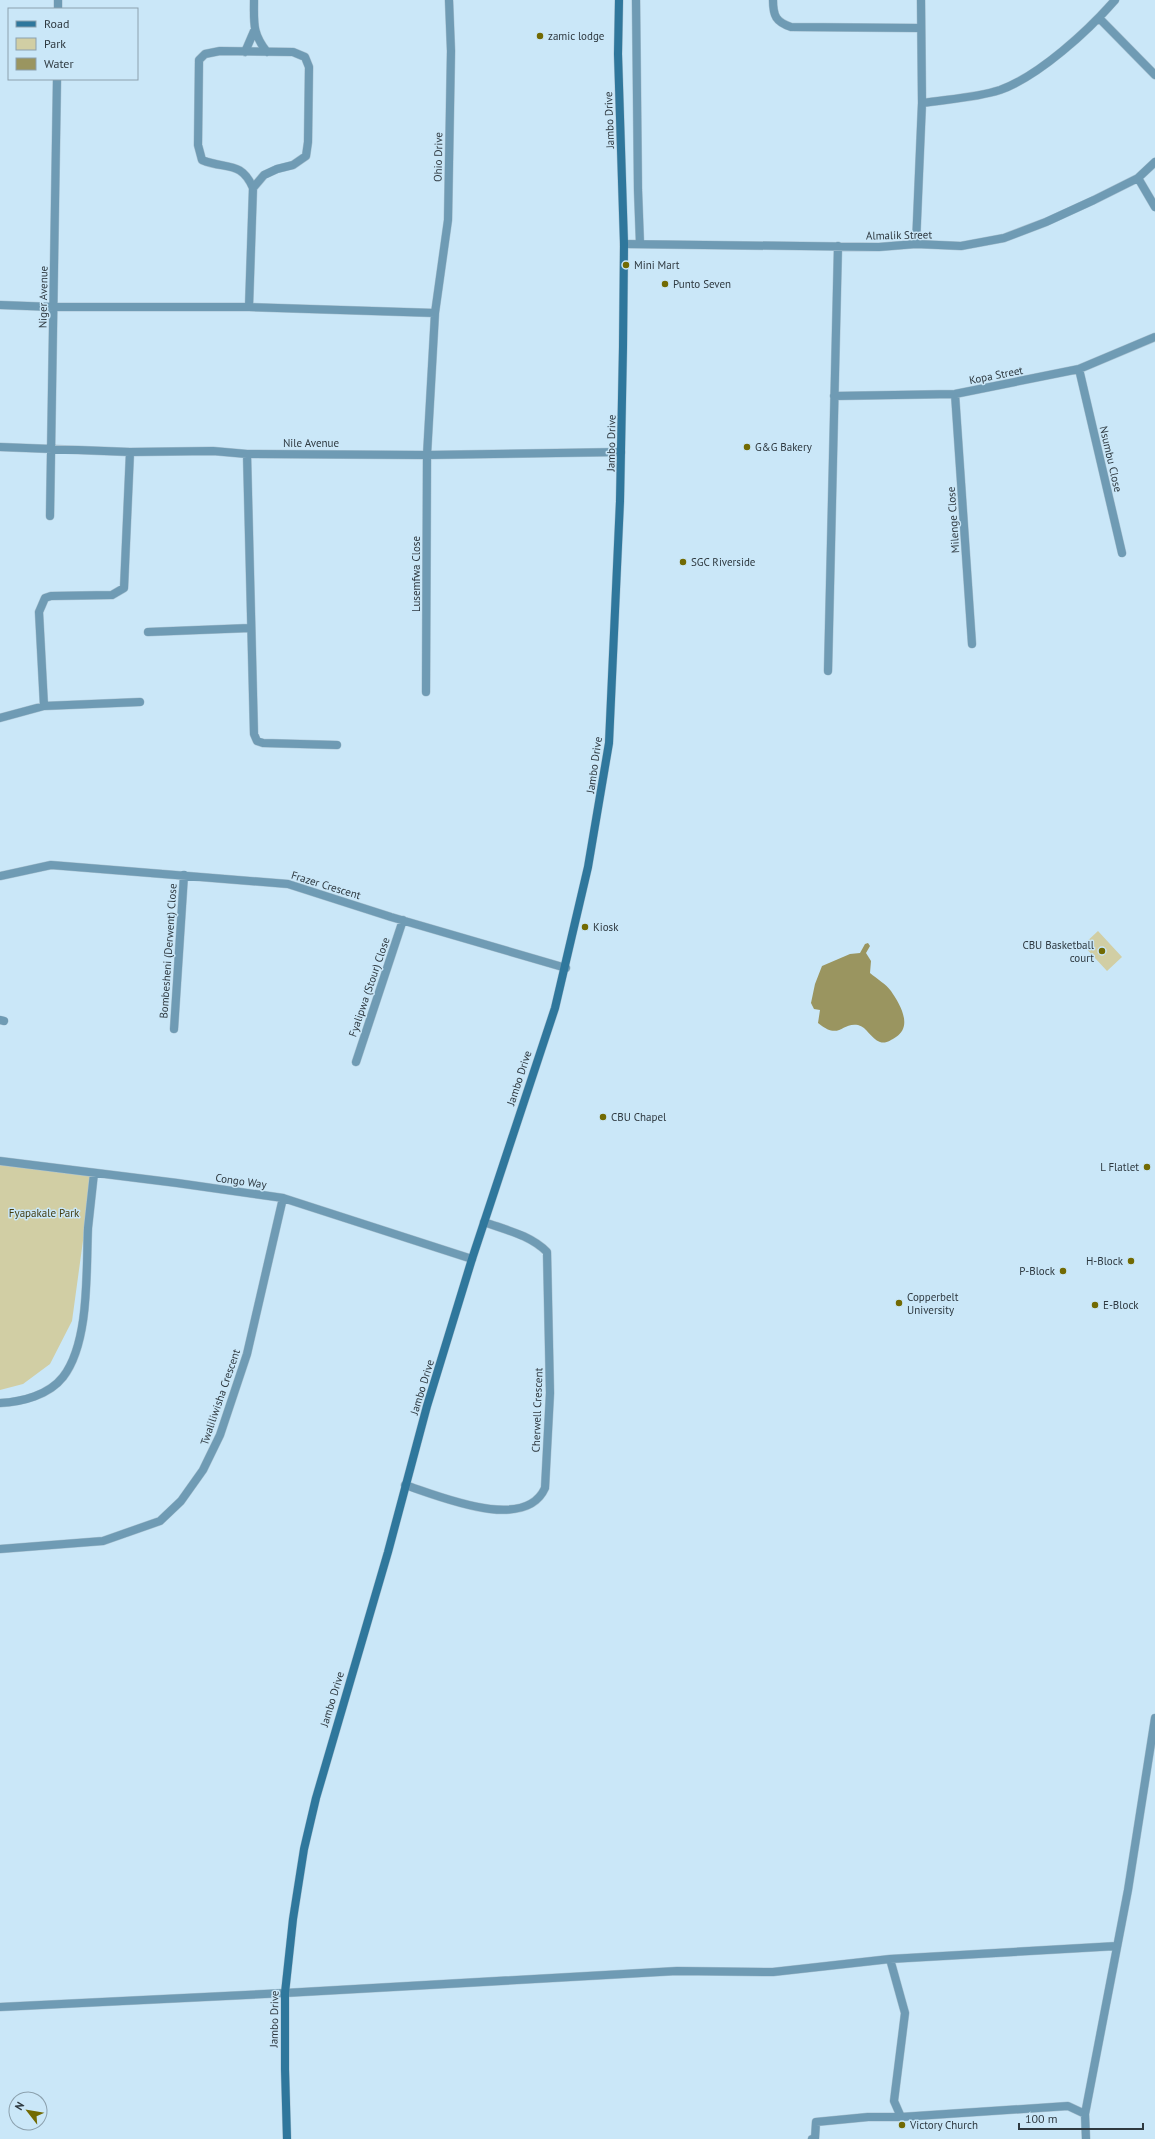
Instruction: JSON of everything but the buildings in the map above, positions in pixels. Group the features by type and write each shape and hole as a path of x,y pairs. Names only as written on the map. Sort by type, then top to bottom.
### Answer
{"main road":[{"name":"Jambo Drive","path":"287,2139 285,1993 293,1919 304,1849 316,1798 388,1552 405,1485 472,1259 555,1008 566,968 588,867 609,743 622,452 624,244 618,54 619,0"}],"street":[{"path":"254,0 254,31 258,41 267,52"},
{"name":"Ohio Drive","path":"427,455 435,313 448,220 451,51 449,0"},
{"path":"636,0 640,244"},
{"path":"773,0 773,14 780,23 791,27 920,28"},
{"path":"916,244 922,103 920,28 921,0"},
{"path":"922,103 982,95 1001,90 1020,80 1043,66 1099,18 1115,0"},
{"path":"1099,18 1155,75"},
{"path":"245,52 254,31"},
{"path":"249,307 253,188 248,176 237,168 213,164 202,160 198,145 199,60 204,54 220,52 293,52 305,57 309,67 308,142 306,156 292,165 277,169 264,175 253,188"},
{"name":"Niger Avenue","path":"50,516 57,80"},
{"name":"Almalik Street","path":"624,244 879,247 916,244 961,246 1004,238 1046,222 1138,178 1155,162"},
{"path":"1138,178 1155,207"},
{"path":"828,671 838,246"},
{"path":"0,305 54,307 249,307 435,313"},
{"name":"Kopa Street","path":"834,396 955,394 1079,369 1155,337"},
{"name":"Nsumbu Close","path":"1079,369 1122,553"},
{"name":"Milenge Close","path":"955,394 972,644"},
{"name":"Nile Avenue","path":"0,447 130,452 213,451 247,454 427,455 622,452"},
{"path":"44,706 39,612 45,598 51,596 112,595 124,588 130,452"},
{"path":"247,454 250,628 254,734 257,741 263,743 337,744"},
{"name":"Lusemfwa Close","path":"426,692 427,455"},
{"path":"148,632 250,628"},
{"path":"0,718 44,706 140,702"},
{"name":"Frazer Crescent","path":"0,876 51,865 288,884 566,968"},
{"name":"Bombesheni (Derwent) Close","path":"174,1029 184,875"},
{"name":"Fyalipwa (Stour) Close","path":"356,1062 403,920"},
{"name":"Congo Way","path":"0,1161 283,1198 472,1259"},
{"path":"0,1403 19,1401 39,1394 53,1386 63,1377 77,1347 85,1304 88,1227 94,1173"},
{"name":"Twaliliwisha Crescent","path":"0,1549 103,1542 160,1520 181,1501 203,1470 220,1435 247,1354 283,1198"},
{"name":"Cherwell Crescent","path":"405,1485 469,1505 511,1509 535,1502 541,1497 545,1488 550,1393 547,1252 539,1244 527,1237 484,1222"},
{"path":"1086,2139 1085,2114 1117,1946 1155,1718"},
{"path":"0,2007 677,1971 773,1972 890,1959 1117,1946"},
{"path":"890,1959 905,2013 894,2101 901,2118"},
{"path":"812,2139 814,2138 816,2122 868,2117 901,2118 1068,2106 1085,2114"}],"green space":[{"name":"CBU Basketball court","path":"1098,931 1122,957 1107,971 1083,945"},
{"name":"Fyapakale Park","path":"0,1163 92,1175 72,1321 50,1364 23,1384 0,1390"}],"water":[{"path":"868,943 870,946 866,953 871,961 870,973 891,991 901,1008 904,1021 904,1027 901,1032 896,1037 884,1042 880,1042 864,1028 858,1025 848,1026 836,1031 825,1028 818,1023 820,1010 814,1009 811,1003 815,984 822,966 850,954 860,953 865,944"}],"place":[{"name":"zamic lodge","path":"540,36"},
{"name":"Mini Mart","path":"626,265"},
{"name":"Punto Seven","path":"665,284"},
{"name":"G&G Bakery","path":"747,447"},
{"name":"SGC Riverside","path":"683,562"},
{"name":"Kiosk","path":"585,927"},
{"name":"CBU Basketball court","path":"1102,951"},
{"name":"CBU Chapel","path":"603,1117"},
{"name":"L Flatlet","path":"1147,1167"},
{"name":"H-Block","path":"1131,1261"},
{"name":"P-Block","path":"1063,1271"},
{"name":"Copperbelt University","path":"899,1303"},
{"name":"E-Block","path":"1095,1305"},
{"name":"Victory Church","path":"902,2125"}]}
